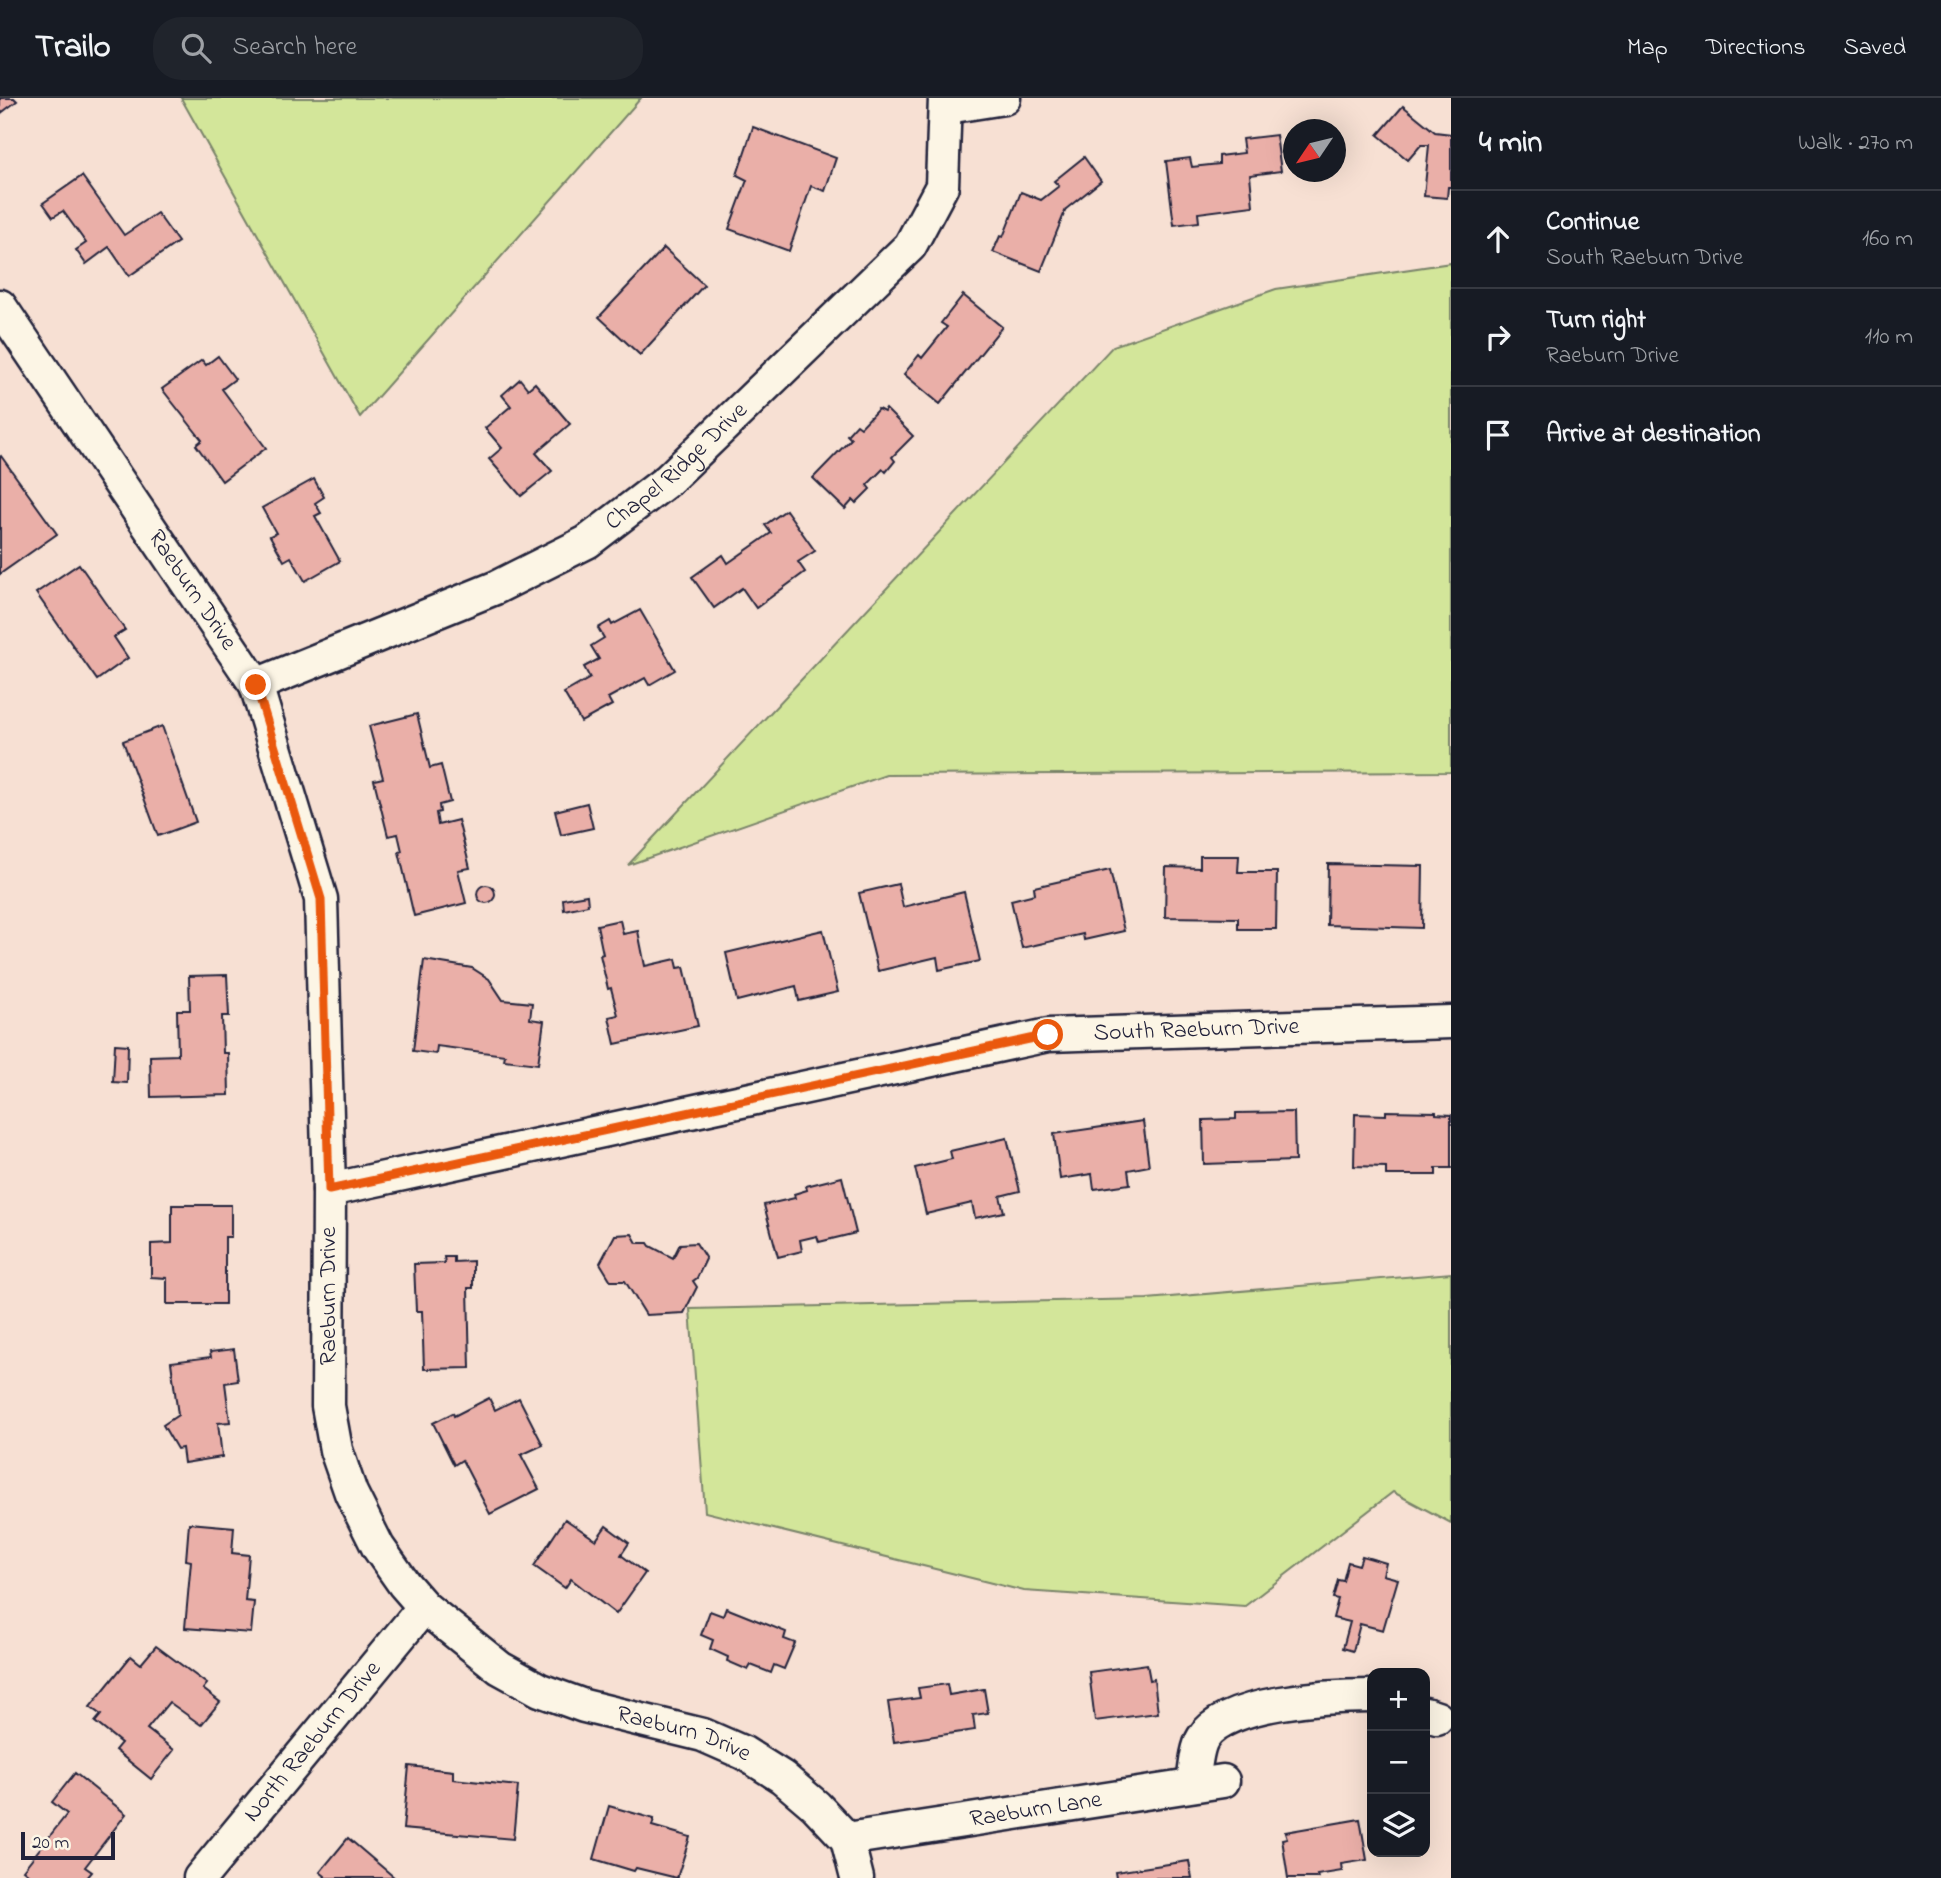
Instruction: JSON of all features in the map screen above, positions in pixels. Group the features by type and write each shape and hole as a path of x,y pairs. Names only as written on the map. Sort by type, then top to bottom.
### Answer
{"street":[{"path":"946,102 1004,98"},
{"name":"Chapel Ridge Drive","path":"256,685 495,588 587,542 668,480 910,246 942,186 946,102"},
{"name":"Raeburn Drive","path":"0,306 256,685 321,899 329,1190 328,1406 336,1450 351,1493 378,1547 424,1607 500,1668 540,1690 584,1706 703,1735 744,1753 782,1777 816,1806 847,1839 858,1878"},
{"name":"South Raeburn Drive","path":"329,1190 1048,1035 1451,1022"},
{"name":"North Raeburn Drive","path":"200,1878 424,1607"},
{"name":"Raeburn Lane","path":"847,1839 1208,1783 1202,1739 1216,1723 1259,1707 1330,1696 1367,1696"}],"green space":[{"path":"181,98 641,98 360,417"},
{"path":"1451,263 1451,772 886,775 628,865 1113,346 1276,289"},
{"path":"1451,1273 1451,1523 1393,1492 1245,1606 1024,1591 705,1512 690,1309 1147,1299"}],"building":[{"path":"0,98 14,98 17,101 0,114"},
{"path":"1403,106 1435,132 1451,134 1451,187 1448,187 1447,198 1424,196 1429,145 1421,145 1408,160 1378,135"},
{"path":"753,127 836,158 825,191 811,186 789,251 729,229 747,180 737,175"},
{"path":"1276,135 1281,171 1250,175 1253,206 1198,213 1199,222 1174,225 1166,161 1190,158 1192,167 1219,164 1219,156 1244,153 1242,139"},
{"path":"1084,157 1101,181 1066,209 1041,271 993,252 1000,236 1003,237 1021,192 1041,200 1059,186 1054,181"},
{"path":"82,176 124,235 157,213 178,242 129,276 109,247 86,264 76,250 86,243 63,211 53,217 43,203"},
{"path":"664,248 704,285 640,355 599,317"},
{"path":"963,295 1002,327 940,404 904,374 919,355 922,358 947,327 941,323"},
{"path":"218,356 235,379 222,389 266,448 222,481 196,445 202,440 162,389 202,360 206,365"},
{"path":"520,379 528,389 535,383 570,424 536,453 552,471 521,496 489,459 502,448 485,428 511,406 502,395"},
{"path":"878,409 884,412 886,409 913,436 892,457 895,461 886,472 883,469 867,485 870,489 856,503 853,500 845,509 813,478 851,439 847,435 857,424 861,427"},
{"path":"0,457 57,534 0,574"},
{"path":"314,479 324,497 315,503 321,513 315,516 340,561 305,581 291,557 284,561 270,536 276,533 262,508"},
{"path":"786,510 815,551 798,562 805,572 756,608 742,588 714,608 692,577 723,555 728,563 771,533 765,525"},
{"path":"79,564 125,630 114,637 128,658 97,680 36,593"},
{"path":"640,610 675,670 649,685 645,678 608,698 612,705 581,722 564,693 590,678 584,667 599,659 591,646 604,638 598,628 610,621 612,625"},
{"path":"417,714 430,768 441,765 450,802 439,805 440,812 436,813 438,825 458,820 470,868 458,870 466,903 414,916 399,852 402,851 398,834 388,836 374,780 383,778 369,726"},
{"path":"162,726 196,822 158,836 123,741"},
{"path":"587,803 593,828 561,835 555,811"},
{"path":"1200,856 1239,856 1238,872 1277,872 1276,929 1238,929 1238,918 1165,917 1166,867 1200,868"},
{"path":"1328,864 1423,866 1422,928 1327,925"},
{"path":"1110,870 1124,931 1084,940 1083,934 1022,948 1011,900 1035,894 1034,887"},
{"path":"898,884 903,907 964,892 980,961 939,970 937,957 878,971 859,893"},
{"path":"486,885 492,888 495,894 492,900 486,903 480,900 477,894 480,888"},
{"path":"587,895 588,905 564,910 563,899"},
{"path":"620,920 623,934 638,931 645,966 676,959 678,968 684,967 698,1026 615,1044 609,1017 618,1015 611,988 608,989 600,955 603,954 597,925"},
{"path":"823,930 838,992 799,1001 796,986 737,1001 726,953"},
{"path":"424,960 472,968 489,979 503,1000 532,1003 530,1019 544,1021 538,1064 504,1060 505,1055 437,1046 436,1054 413,1051"},
{"path":"227,975 229,1016 222,1016 223,1053 228,1053 229,1095 151,1097 150,1056 178,1055 177,1010 190,1010 189,976"},
{"path":"115,1044 128,1045 127,1083 113,1082"},
{"path":"1386,1111 1451,1115 1451,1168 1436,1168 1436,1175 1386,1175 1386,1167 1354,1166 1355,1114 1386,1115"},
{"path":"1294,1112 1295,1161 1204,1164 1203,1120 1236,1119 1236,1113"},
{"path":"1143,1121 1149,1166 1128,1170 1130,1184 1094,1189 1092,1174 1060,1179 1054,1134"},
{"path":"1007,1138 1020,1191 1000,1196 1004,1212 975,1218 972,1203 926,1214 915,1168 952,1159 950,1151"},
{"path":"842,1177 856,1233 819,1242 817,1236 800,1240 802,1251 778,1257 764,1205 795,1198 794,1194 807,1190 806,1186"},
{"path":"172,1205 231,1205 231,1237 225,1237 225,1304 167,1304 167,1278 151,1277 151,1244 172,1243"},
{"path":"632,1234 637,1243 648,1243 673,1258 680,1244 696,1243 706,1259 693,1281 697,1287 684,1313 646,1315 625,1281 611,1281 600,1263 615,1235"},
{"path":"444,1257 454,1257 454,1262 473,1261 473,1288 468,1288 470,1368 424,1369 422,1311 416,1311 414,1264 445,1263"},
{"path":"234,1349 238,1381 225,1383 230,1422 218,1423 222,1457 184,1463 182,1448 177,1449 163,1425 178,1415 171,1362 211,1357 210,1352"},
{"path":"489,1398 495,1410 519,1398 543,1445 521,1455 539,1489 490,1514 462,1460 454,1465 433,1423 453,1413 454,1416"},
{"path":"565,1519 596,1540 606,1526 629,1543 621,1555 645,1573 616,1614 571,1579 565,1588 534,1566"},
{"path":"189,1523 234,1527 232,1553 249,1555 245,1601 254,1602 251,1633 185,1628 191,1561 186,1560"},
{"path":"1362,1556 1386,1563 1383,1575 1398,1579 1383,1630 1360,1624 1353,1651 1343,1648 1350,1622 1333,1618 1338,1599 1333,1598 1338,1580 1343,1581 1348,1562 1359,1565"},
{"path":"726,1608 786,1632 784,1639 795,1643 784,1669 774,1665 771,1673 751,1665 748,1670 727,1661 728,1657 710,1649 713,1640 701,1635 710,1611 723,1616"},
{"path":"156,1646 207,1684 203,1689 220,1702 201,1725 169,1702 147,1729 174,1750 151,1779 115,1750 121,1743 95,1722 101,1715 90,1707 131,1656 141,1664"},
{"path":"1147,1664 1150,1680 1154,1679 1158,1713 1095,1721 1089,1672"},
{"path":"947,1684 949,1695 984,1689 988,1713 973,1715 975,1730 894,1742 888,1702 920,1698 918,1688"},
{"path":"409,1766 453,1771 453,1779 518,1786 513,1839 403,1829"},
{"path":"75,1773 126,1814 85,1867 92,1872 87,1878 33,1878 23,1870 67,1814 52,1802"},
{"path":"609,1806 654,1819 652,1826 690,1837 677,1878 636,1868 634,1871 594,1859"},
{"path":"1360,1819 1367,1860 1341,1864 1342,1871 1317,1875 1318,1878 1288,1878 1282,1839 1287,1838 1285,1832"},
{"path":"348,1838 395,1878 324,1878 320,1872"},
{"path":"1189,1861 1192,1878 1116,1878 1115,1872"}],"route":[{"path":"256,685 321,899 329,1190 1048,1035"}]}
